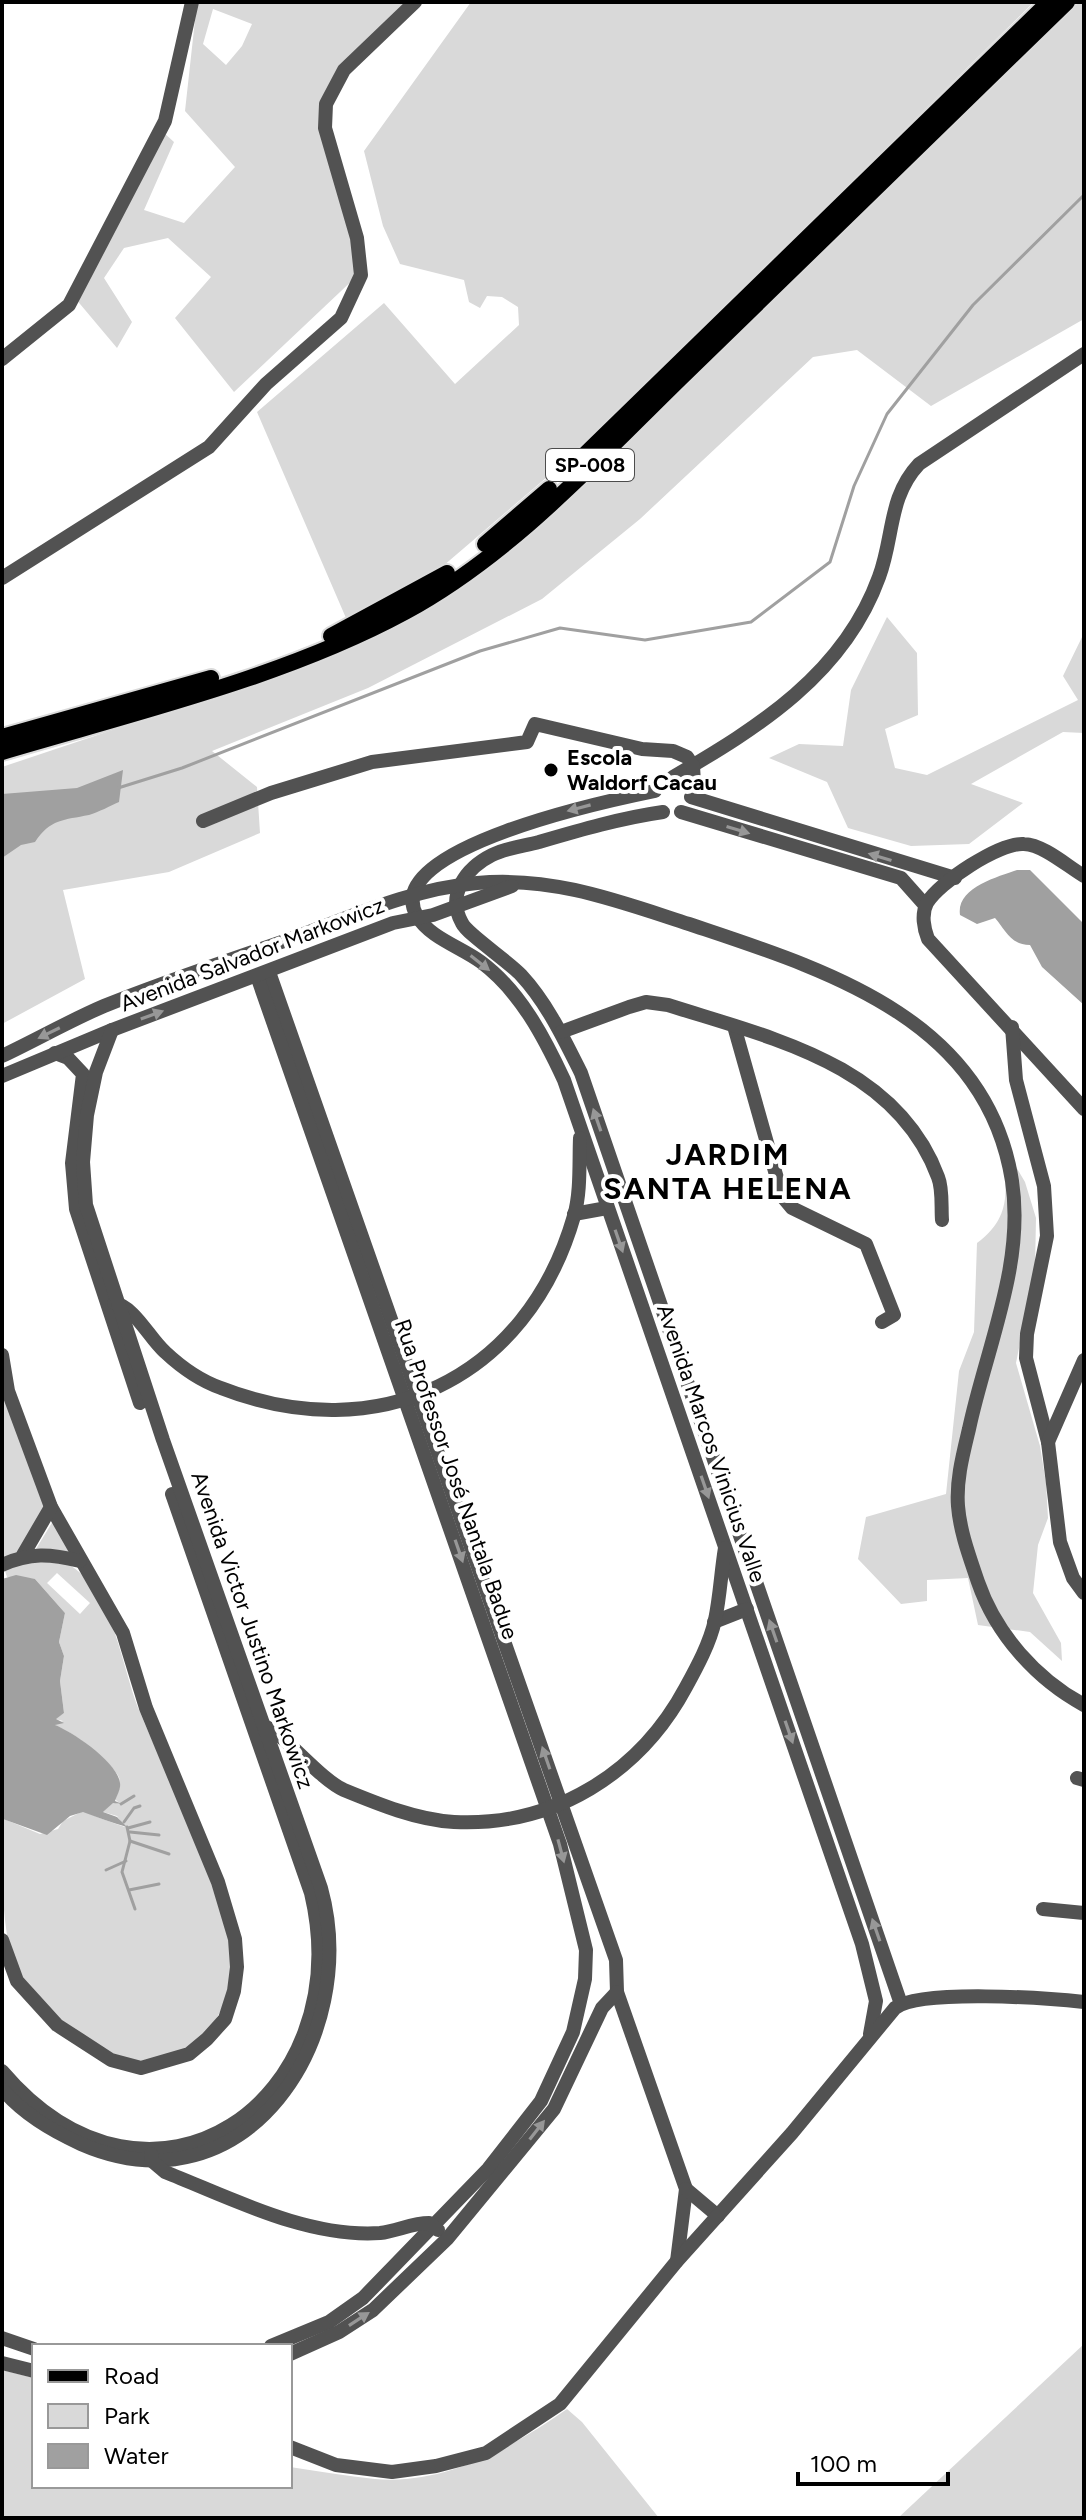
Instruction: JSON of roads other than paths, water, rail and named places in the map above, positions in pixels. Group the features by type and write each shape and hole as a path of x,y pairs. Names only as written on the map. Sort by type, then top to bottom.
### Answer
{"main road":[{"name":"SP-008","path":"2,737 317,644 440,578 551,487 1049,2"},
{"name":"SP-008","path":"2,752 184,698 318,652 407,611 457,579 521,531 1067,2"}],"street":[{"path":"2,359 69,305 165,121 192,2"},
{"path":"2,578 209,447 266,384 341,318 361,275 357,238 325,128 326,104 344,70 415,2"},
{"path":"663,812 656,803 655,791 662,781 699,762 784,704 822,672 849,640 869,605 882,570 891,519 906,478 933,452 1084,354"},
{"path":"203,821 271,793 361,764 527,742 535,724 642,749 673,751 699,762"},
{"path":"681,812 692,790 699,762"},
{"path":"673,777 684,781 692,790 802,833 955,878"},
{"path":"418,917 413,907 415,895 438,864 468,845 547,816 655,791"},
{"path":"457,906 457,886 470,871 492,855 631,816 663,812 681,812 901,878 925,905"},
{"path":"796,848 802,833"},
{"path":"1084,876 1026,844 990,853 935,892 925,905 924,928 928,939 1084,1109"},
{"name":"Avenida Salvador Markowicz","path":"2,1076 112,1030 377,929 457,906 520,883"},
{"name":"Avenida Salvador Markowicz","path":"2,1056 102,1007 415,895 457,886 556,884 608,896 792,958 856,985 910,1020 942,1047 971,1082 991,1114 1007,1165 1015,1217 1009,1272 959,1476 958,1508 966,1547 991,1616 1025,1660 1084,1705"},
{"name":"Avenida Marcos Vinicius Valle","path":"457,906 463,928 489,945 522,976 561,1032 581,1073 901,2004"},
{"name":"Avenida Marcos Vinicius Valle","path":"418,917 430,931 483,964 510,990 539,1030 564,1080 862,1944 876,2001 870,2034"},
{"path":"377,929 430,931"},
{"path":"307,932 319,941 314,953"},
{"name":"Rua Professor José Nantala Badue","path":"263,974 555,1806 616,1960 617,1992 686,2189"},
{"path":"561,1032 646,1002 734,1026 816,1054 855,1075 905,1120 940,1179 942,1220"},
{"path":"734,1026 782,1196 792,1208 866,1244 894,1315 882,1322"},
{"path":"1012,1027 1016,1080 1044,1186 1047,1236 1027,1334 1026,1358 1048,1442 1060,1542 1073,1578 1084,1593"},
{"name":"Avenida Victor Justino Markowicz","path":"112,1030 90,1073 75,1124 73,1186 83,1236 111,1304 257,1725 314,1908 319,1952 315,2004 294,2058 268,2096 234,2125 193,2148 151,2155"},
{"path":"55,1053 90,1073"},
{"path":"564,1080 581,1073"},
{"path":"111,1304 129,1311 175,1360 197,1376 231,1392 305,1412 382,1407 413,1398 461,1375 494,1350 532,1307 554,1269 574,1214 580,1129"},
{"path":"574,1214 607,1208"},
{"path":"2,1355 8,1391 51,1507 123,1633 146,1708 218,1882 235,1939 237,1967 234,1991 225,2019 189,2054 141,2068 111,2060 57,2025 17,1981 2,1940"},
{"path":"1048,1442 1084,1360"},
{"path":"23,1555 51,1507"},
{"path":"257,1725 281,1735 324,1778 407,1813 453,1822 501,1820 555,1806 583,1795 636,1758 669,1718 695,1672 714,1622 725,1545"},
{"path":"2,1565 23,1555 40,1554 80,1561"},
{"path":"714,1622 747,1609"},
{"name":"Rua Professor José Nantala Badue","path":"276,2344 329,2322 363,2298 488,2169 541,2101 573,2032 586,1950 555,1806"},
{"path":"1043,1909 1084,1913"},
{"path":"586,1950 609,1942"},
{"path":"292,2353 339,2332 373,2310 447,2239 554,2109 602,2008 617,1992"},
{"path":"292,2460 392,2472 486,2453 560,2404 677,2261 792,2133 870,2034 901,2004 1033,1997 1084,2002"},
{"path":"580,2003 602,2008"},
{"path":"2,2071 42,2111 64,2124 123,2148 151,2155 165,2172 218,2193 299,2223 344,2231 381,2233 422,2223 434,2226 447,2239"},
{"path":"2,2089 44,2126 77,2141 119,2158 151,2155"},
{"path":"193,2148 197,2174 218,2193"},
{"path":"686,2189 718,2216"},
{"path":"677,2261 686,2189"},
{"path":"2,2338 32,2348"},
{"path":"2,2363 32,2370"},
{"path":"292,2448 336,2465"}],"water":[{"path":"123,770 119,802 93,814 52,825 35,842 21,845 2,858 2,794 77,788"},
{"path":"1017,870 1030,870 1084,924 1084,1005 1042,967 1030,945 1013,939 995,918 977,924 960,915 960,906 971,891 989,880"},
{"path":"16,1575 35,1579 65,1613 59,1642 64,1656 60,1681 64,1713 56,1719 64,1723 55,1725 82,1740 111,1766 120,1783 115,1801 122,1804 113,1803 103,1812 117,1817 127,1827 83,1812 70,1816 47,1835 3,1819 2,1579"}],"waterway":[{"path":"118,788 182,768 480,651 560,628 645,640 751,622 830,562 854,486 887,414 973,305 1084,195"},
{"path":"121,1804 134,1796"},
{"path":"124,1822 134,1808 140,1806"},
{"path":"128,1828 150,1822"},
{"path":"127,1827 130,1841 122,1872 135,1909"},
{"path":"130,1832 159,1835"},
{"path":"130,1841 169,1854"},
{"path":"106,1870 126,1861"},
{"path":"129,1890 159,1884"}],"place":[{"name":"Escola Waldorf Cacau","path":"551,770"}],"district":[{"name":"JARDIM SANTA HELENA","path":"728,1172"}]}
